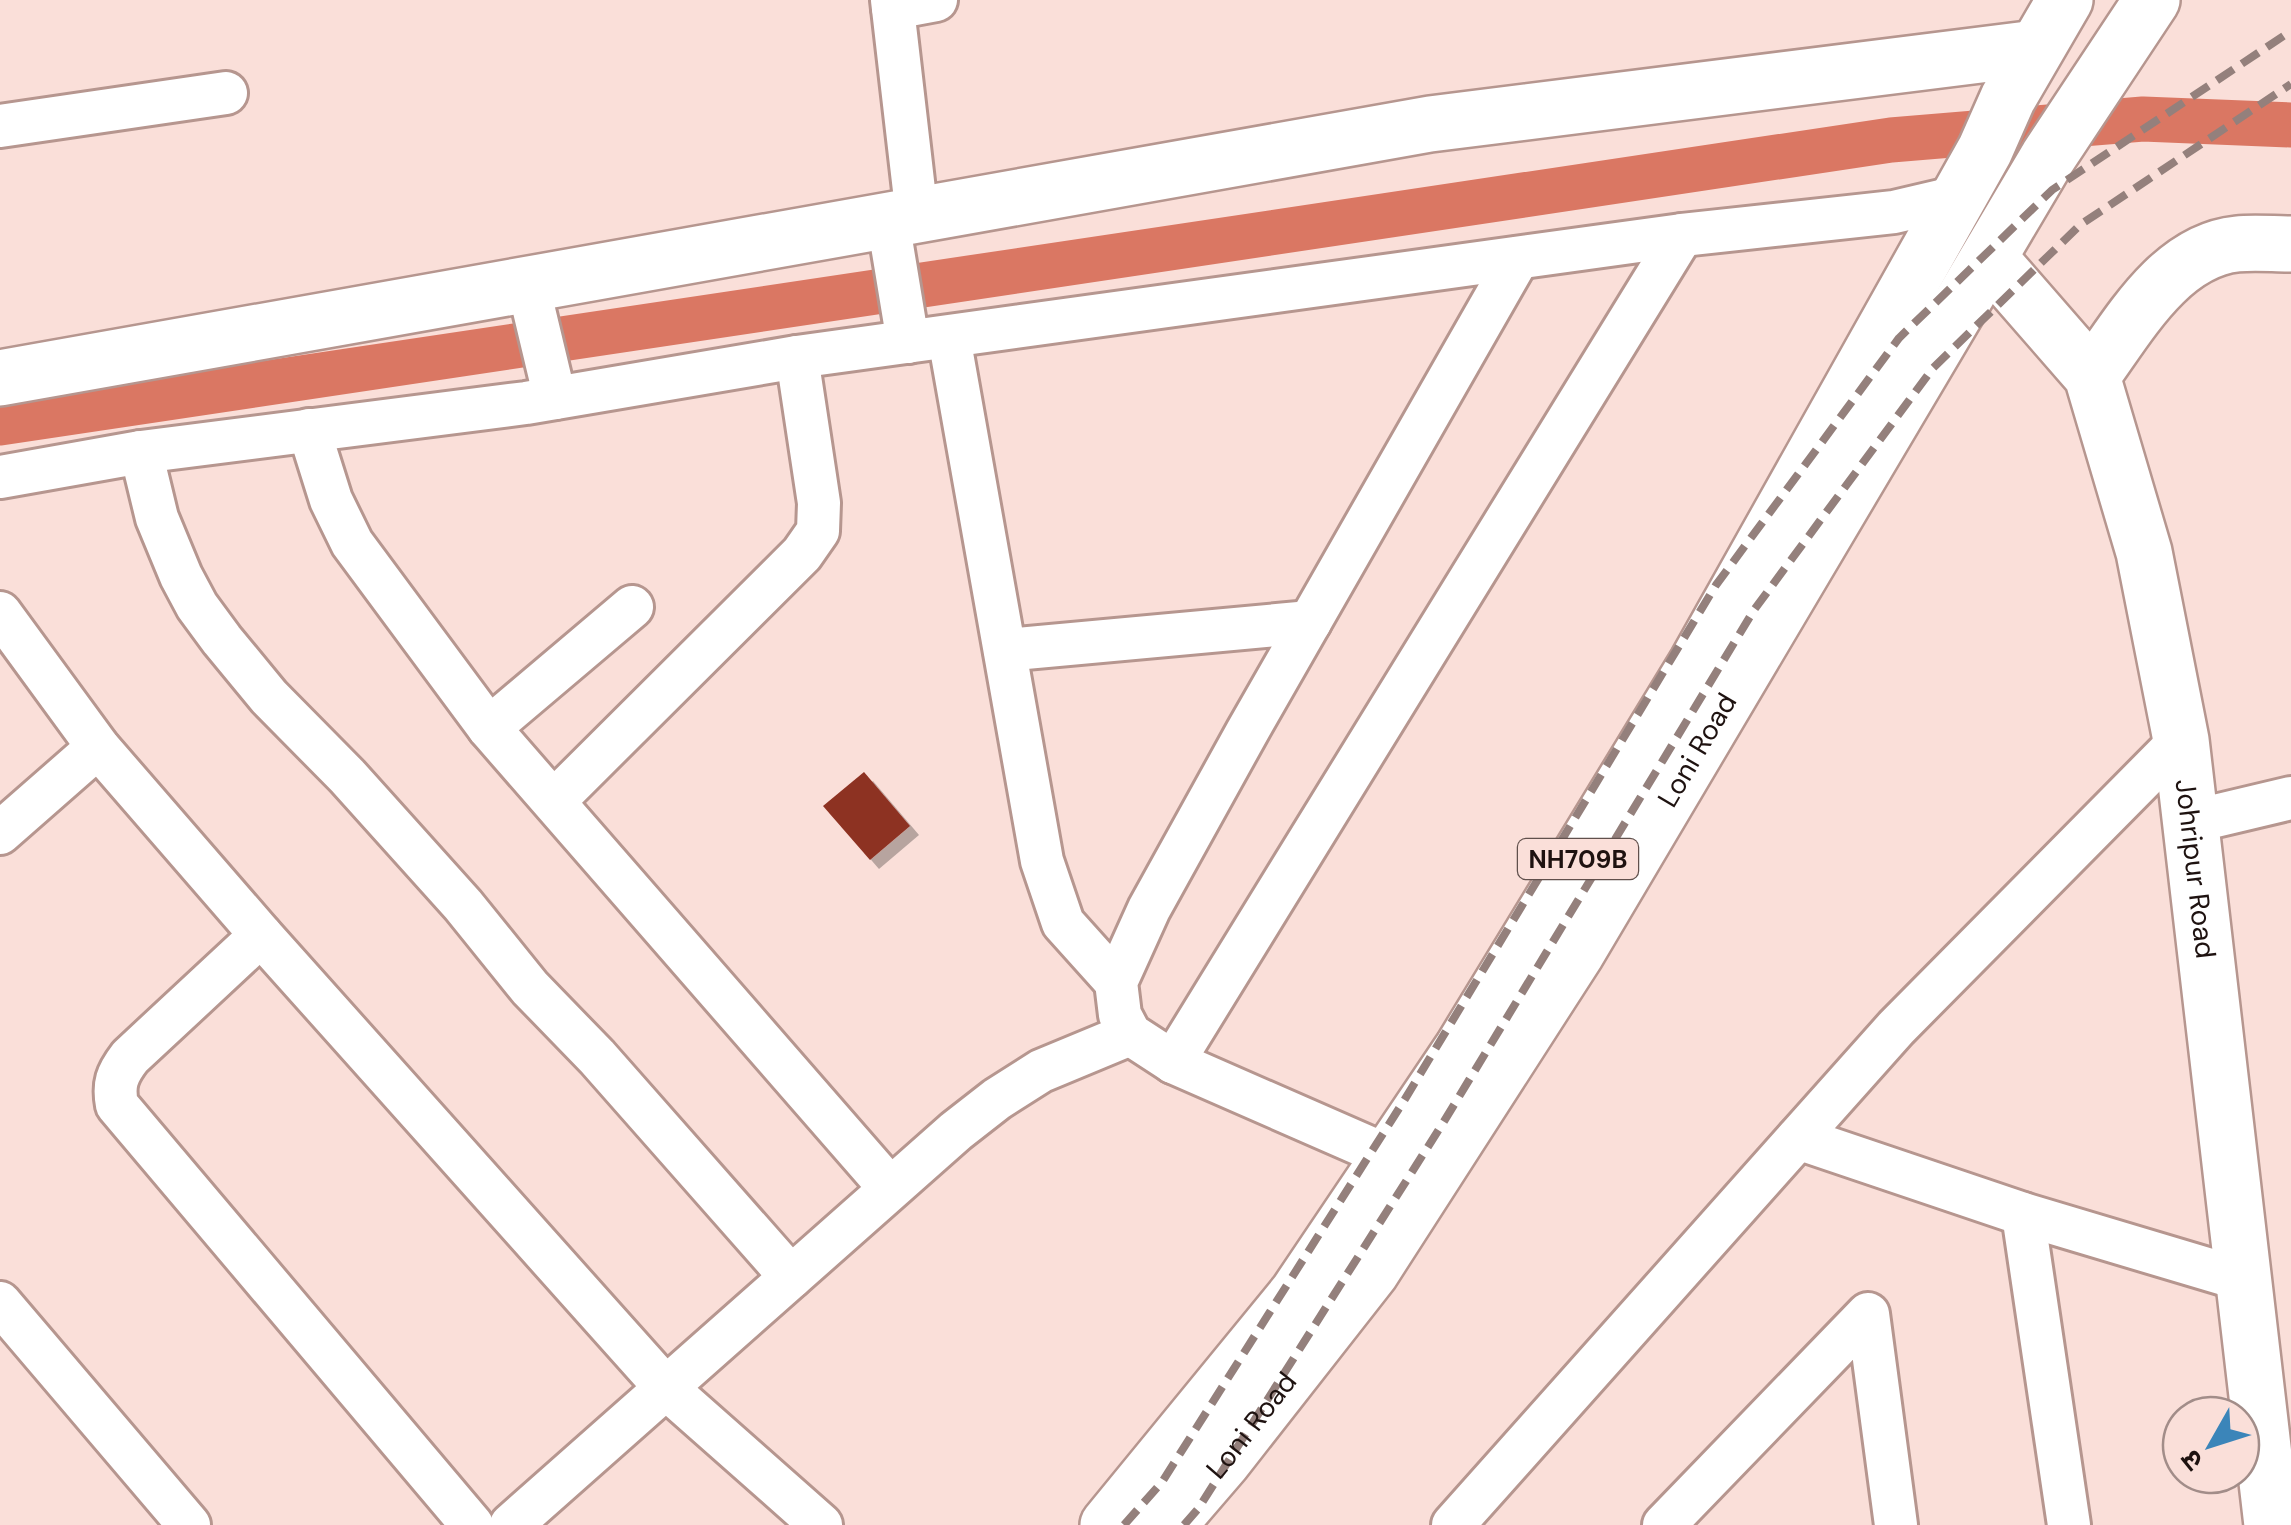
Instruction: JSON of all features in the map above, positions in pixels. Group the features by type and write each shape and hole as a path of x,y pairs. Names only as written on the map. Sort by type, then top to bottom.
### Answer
{"main road":[{"name":"Loni Road","path":"1168,1525 1224,1461 1370,1272 1577,952 1750,616 2008,98 2066,0"},
{"name":"Loni Road","path":"1108,1525 1297,1294 1990,259 2048,158 2152,0"},
{"path":"0,378 542,342 910,282 1430,124 2036,48"},
{"path":"2092,376 2160,287 2205,252 2235,244 2291,244"},
{"name":"Johripur Road","path":"1990,259 2092,376 2144,552 2181,740 2272,1525"}],"street":[{"path":"936,0 893,4 910,282 1005,650 1050,890 1064,923 1116,982"},
{"path":"0,126 226,93"},
{"path":"0,477 141,452 309,430 542,342 797,357 910,282 1518,258 1894,212 1958,198"},
{"path":"1174,1062 1682,236"},
{"path":"1390,1157 1174,1062 1130,1034 1120,1015 1116,982 1149,908 1518,258"},
{"path":"554,801 802,554 818,531 819,503 797,357"},
{"path":"309,430 331,500 352,543 489,728 889,1187"},
{"path":"141,452 156,518 197,606 222,640 792,1277"},
{"path":"489,728 632,607"},
{"path":"0,613 98,747 260,935 665,1387 821,1525"},
{"path":"1005,650 1310,622"},
{"path":"1453,1525 1896,1028 2181,740"},
{"path":"0,833 98,747"},
{"path":"2190,822 2291,798"},
{"path":"260,935 130,1058 118,1073 114,1088 117,1104 472,1525"},
{"path":"511,1525 889,1187 997,1098 1041,1071 1130,1034"},
{"path":"1798,1138 2023,1214 2244,1280"},
{"path":"2023,1214 2068,1525"},
{"path":"0,1303 189,1525"},
{"path":"1664,1525 1868,1314 1896,1525"}],"building":[{"path":"864,772 910,826 870,860 823,806"}],"waterway":[{"path":"0,423 1891,140 2143,119 2291,125"}],"railway":[{"path":"1124,1525 1162,1482 1405,1099 1716,585 1899,338 2052,190 2291,31"},
{"path":"1184,1525 1198,1509 1443,1123 1754,610 1933,368 2080,225 2291,84"}]}
